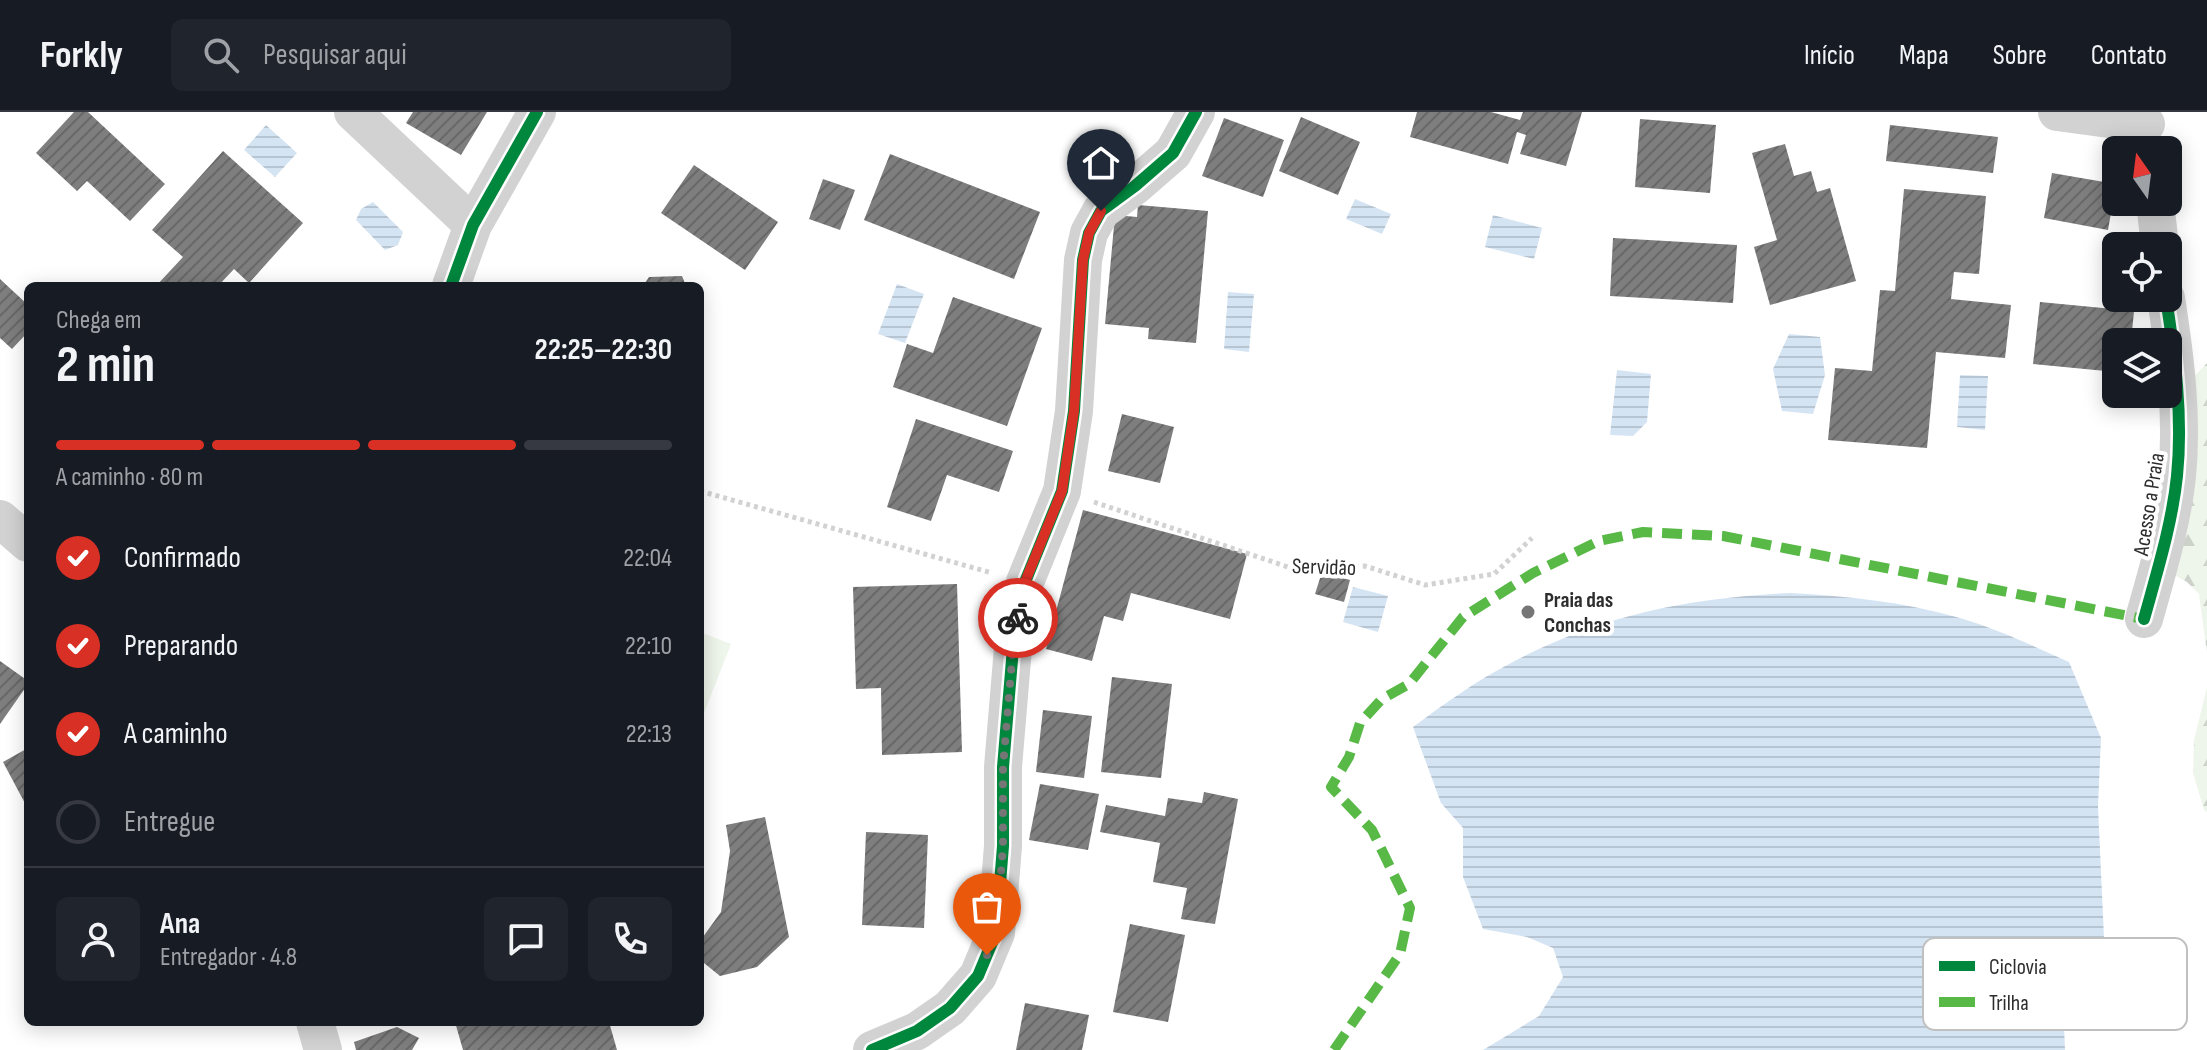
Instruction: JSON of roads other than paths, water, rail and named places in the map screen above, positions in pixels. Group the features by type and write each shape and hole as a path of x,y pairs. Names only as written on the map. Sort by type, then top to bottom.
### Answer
{"street":[{"path":"353,112 473,225"},
{"path":"452,282 473,225 537,112"},
{"path":"872,1050 917,1031 950,1008 978,976 996,933 1003,846 1003,767 1014,636 1025,582 1062,491 1074,411 1083,260 1089,233 1101,211 1173,153 1196,112"},
{"path":"2057,112 2148,129"},
{"name":"Acesso a Praia","path":"2144,619 2166,539 2177,472 2176,366 2168,312"},
{"path":"0,519 24,540"},
{"path":"316,1026 323,1050"}],"water":[{"path":"266,125 297,153 275,177 244,150"},
{"path":"1355,199 1391,214 1382,234 1346,219"},
{"path":"373,202 403,232 398,245 385,250 356,220 361,209"},
{"path":"1493,215 1542,228 1534,259 1485,247"},
{"path":"897,284 924,294 905,343 878,334"},
{"path":"1228,292 1254,294 1249,352 1224,349"},
{"path":"1789,334 1820,337 1825,375 1813,414 1782,411 1773,369"},
{"path":"1617,370 1651,374 1647,422 1633,436 1610,435"},
{"path":"1960,375 1988,376 1985,430 1957,427"},
{"path":"1353,587 1388,596 1378,632 1343,622"},
{"path":"1790,593 1833,596 1939,612 1988,627 2069,662 2101,738 2098,806 2104,938 1923,938 1923,1030 2064,1030 2065,1050 1483,1050 1539,1016 1563,977 1553,948 1527,937 1483,929 1463,877 1463,828 1441,803 1413,727 1498,670 1578,633 1646,612 1753,595"}],"place":[{"name":"Praia das Conchas","path":"1528,612"}]}
